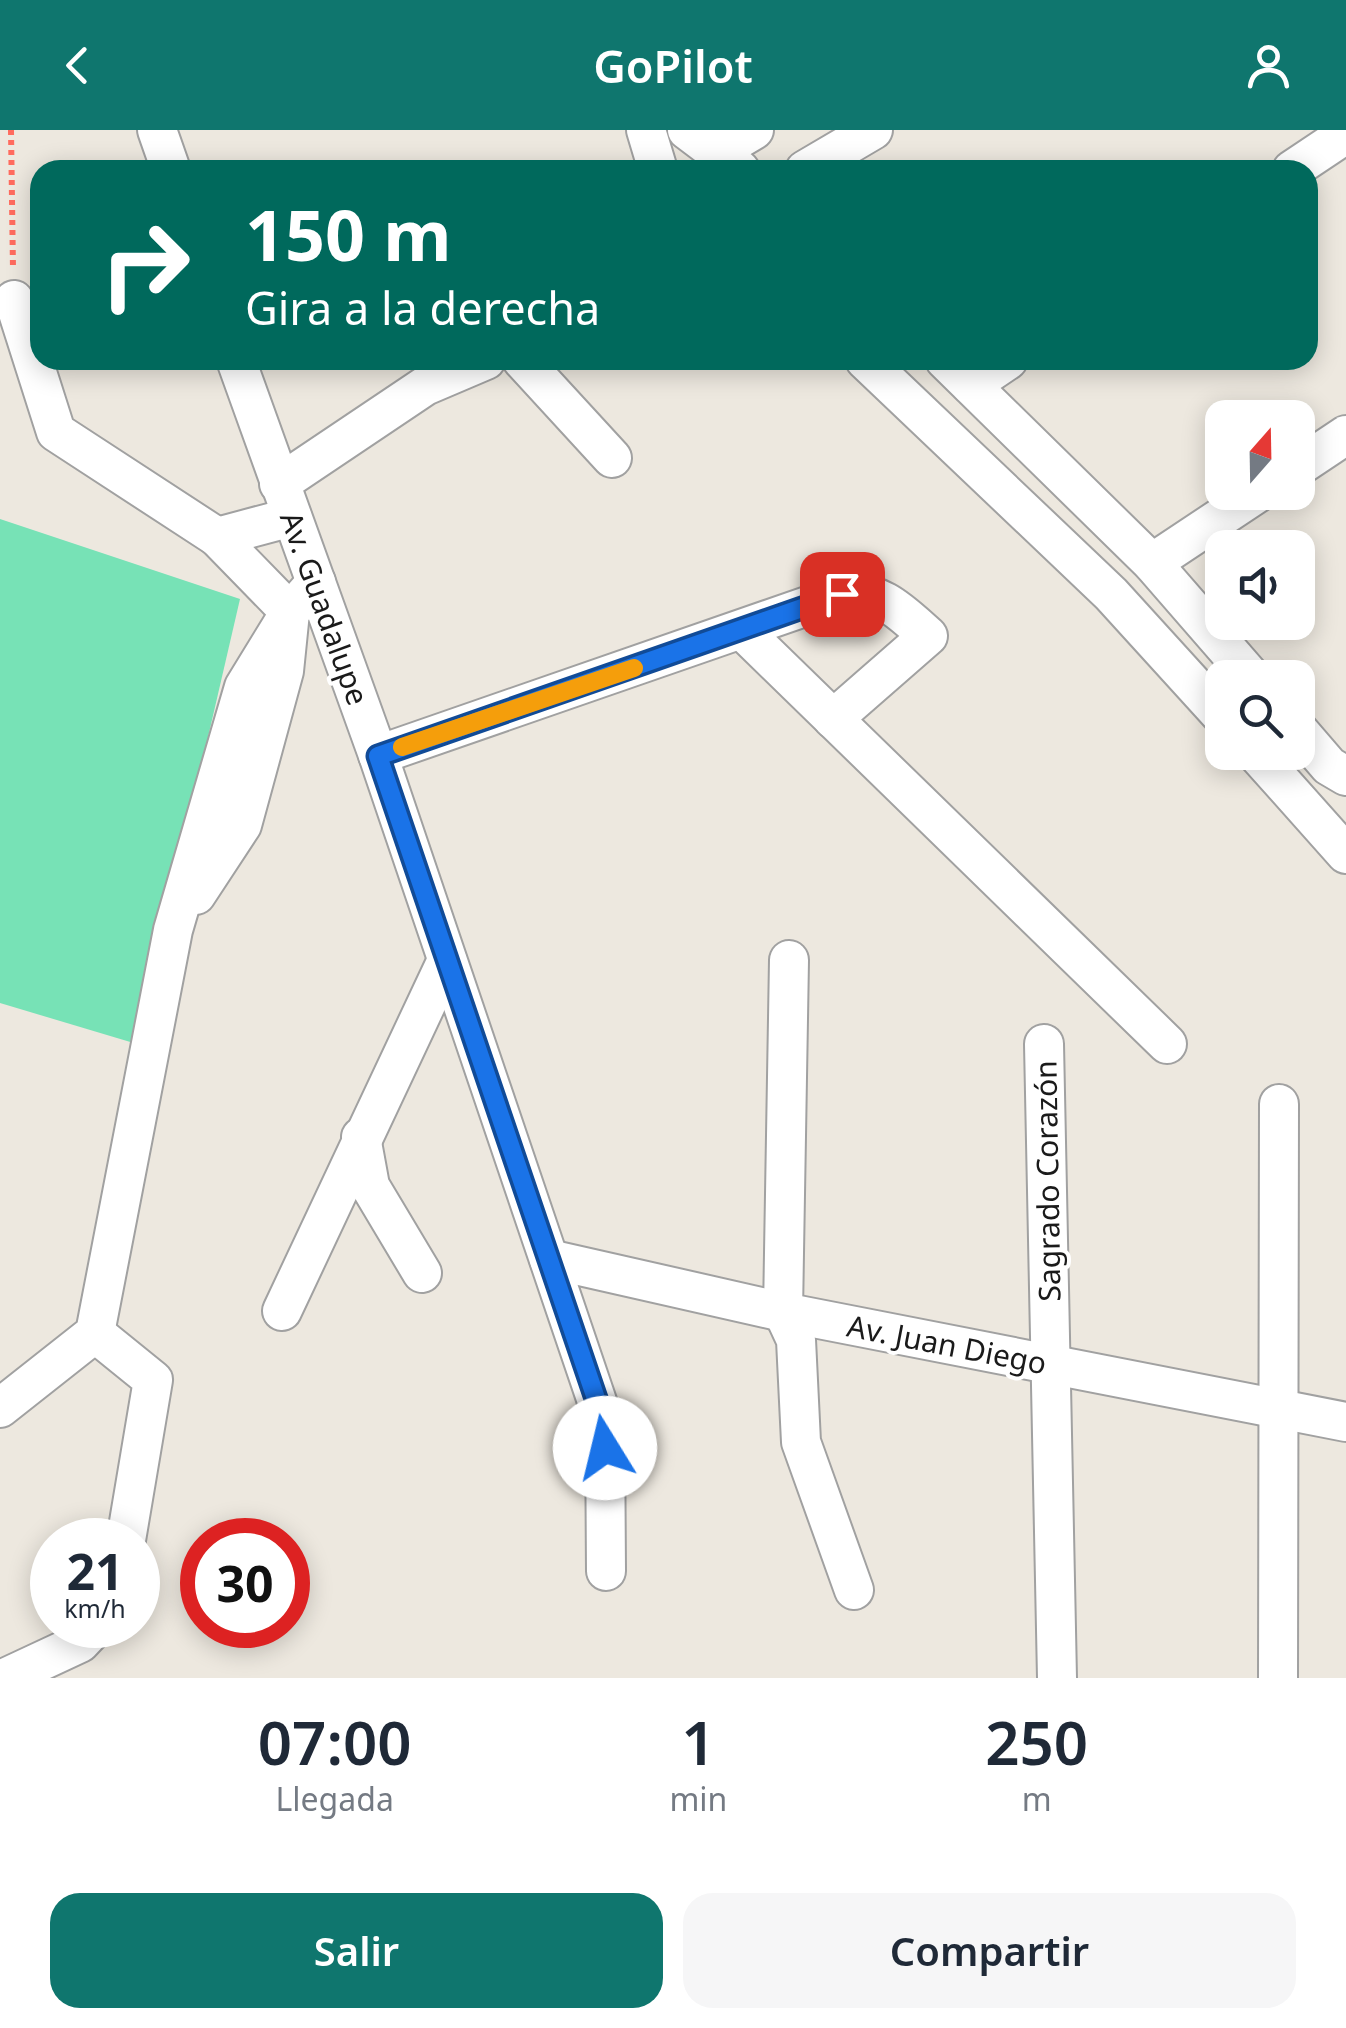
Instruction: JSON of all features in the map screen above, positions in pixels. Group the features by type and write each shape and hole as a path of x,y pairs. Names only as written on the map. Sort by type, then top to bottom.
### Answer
{"street":[{"path":"158,130 168,160"},
{"path":"646,130 655,160"},
{"path":"686,130 727,160"},
{"path":"729,160 754,130"},
{"path":"822,160 873,130"},
{"path":"1307,160 1346,134"},
{"path":"18,300 30,342"},
{"path":"38,370 56,432 217,538 290,612"},
{"name":"Av. Guadalupe","path":"240,370 378,756 605,1425 606,1571"},
{"path":"217,538 286,500 425,386 463,370"},
{"path":"531,370 612,458"},
{"path":"876,370 1111,594 1205,697"},
{"path":"958,372 1152,563 1236,660"},
{"path":"1315,456 1346,435"},
{"path":"1152,563 1232,510"},
{"path":"0,1408 95,1333 173,930 244,687 290,612 316,582"},
{"path":"378,756 842,594 865,591 892,604 928,636 832,719"},
{"path":"742,630 1167,1044"},
{"path":"1315,744 1340,765"},
{"path":"1271,770 1346,854"},
{"path":"282,1311 446,960"},
{"path":"789,960 783,1312 796,1340 801,1442 854,1590"},
{"name":"Sagrado Corazón","path":"1044,1044 1057,1678"},
{"path":"1278,1678 1279,1104"},
{"path":"361,1137 370,1186 422,1273"},
{"name":"Av. Juan Diego","path":"549,1259 783,1312 1346,1422"},
{"path":"95,1333 153,1380 130,1518"},
{"path":"4,1678 71,1648"}],"path":[{"path":"12,130 18,300"}],"green space":[{"path":"0,519 240,599 137,1044 0,1003"}],"slow traffic":[{"path":"402,747 634,668"}],"route":[{"path":"605,1448 605,1425 378,756 842,594"}]}
